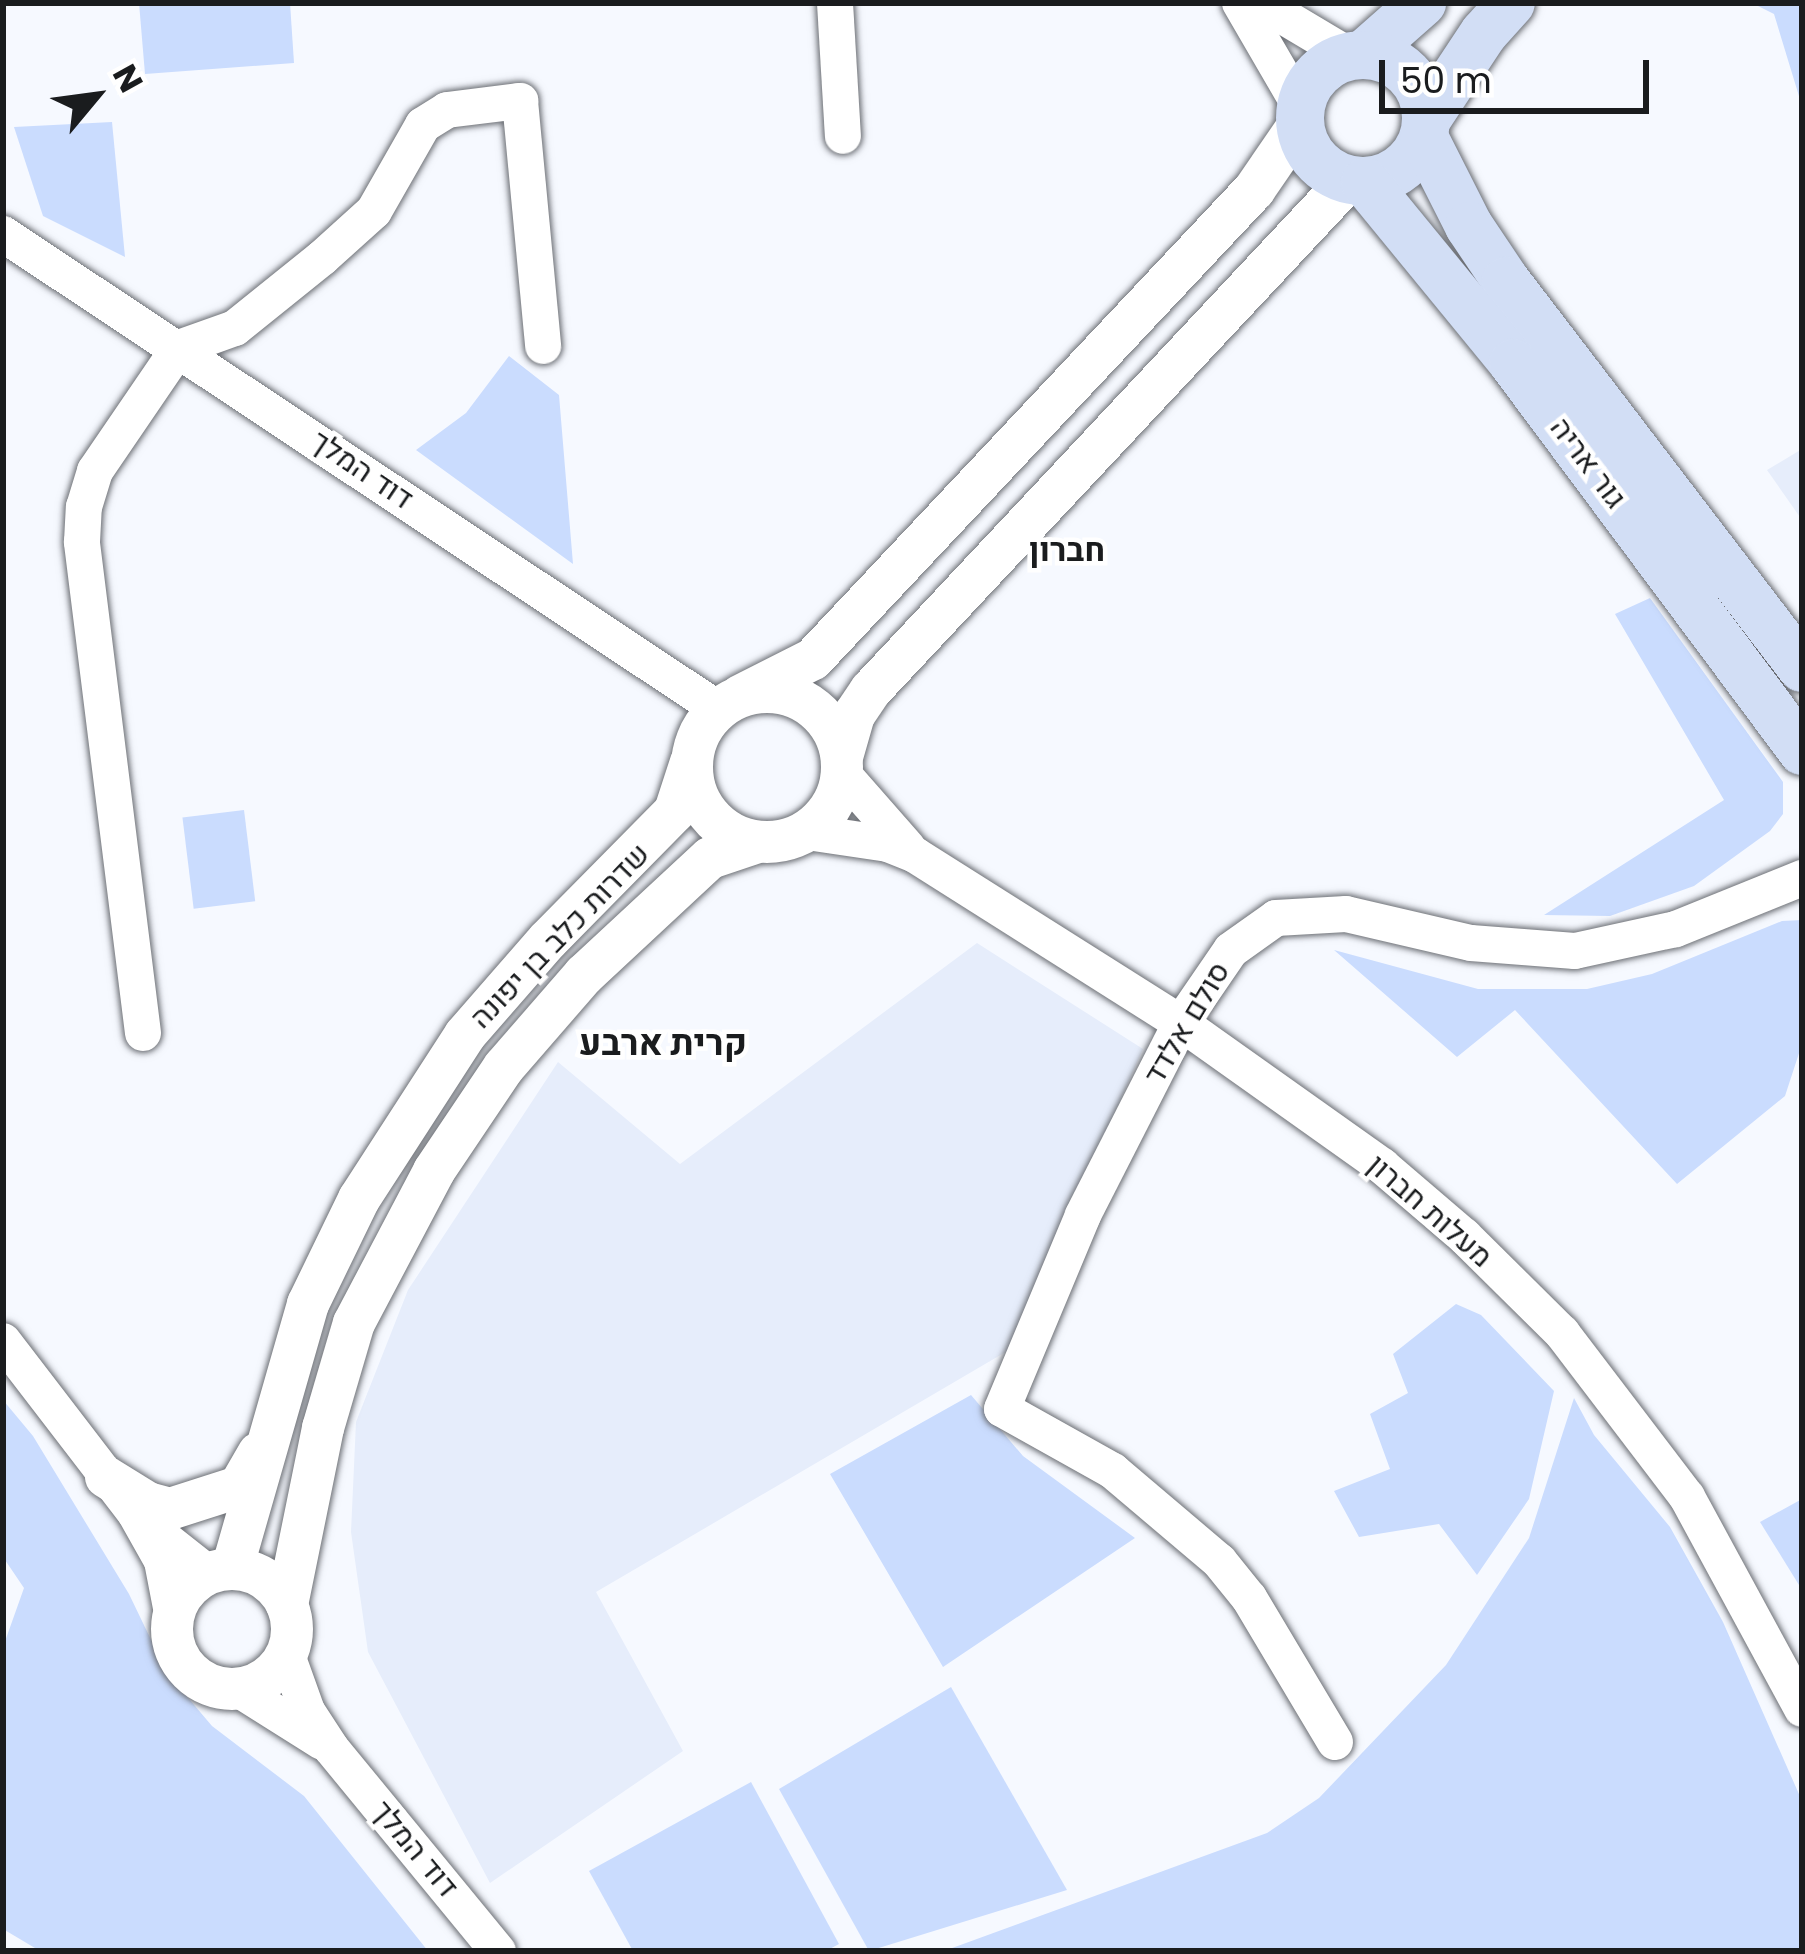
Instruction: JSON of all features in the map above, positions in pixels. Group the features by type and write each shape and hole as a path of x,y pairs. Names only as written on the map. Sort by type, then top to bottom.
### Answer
{"main road":[{"path":"1422,3 1357,55 1317,74 1300,116 1316,159 1357,181 1401,169 1484,33 1511,3"},
{"path":"1357,55 1395,63 1408,74 1418,87 1425,128"},
{"name":"גור אריה","path":"1425,128 1469,226 1506,281 1802,668"},
{"name":"גור אריה","path":"1357,181 1539,397 1802,752"}],"street":[{"path":"835,3 843,136"},
{"path":"1240,3 1300,116 1255,190 826,646 791,675 729,703 695,742 693,785 715,824 755,843 774,843 807,832 837,797 854,715 871,689 1357,181"},
{"path":"1261,3 1357,55"},
{"path":"143,1034 82,524 95,471 179,348 236,328 322,258 374,211 423,125 447,110 520,101 543,346"},
{"name":"דוד המלך","path":"3,234 729,703"},
{"path":"729,703 762,692 806,702 823,716 842,765"},
{"name":"שדרות כלב בן יפונה","path":"221,1571 308,1304 392,1145 465,1035 548,940 676,811 691,762"},
{"name":"מעלות חברון","path":"842,765 915,855"},
{"name":"מעלות חברון","path":"807,832 888,844 915,855 1181,1023 1382,1166 1464,1236 1562,1333 1687,1497 1802,1709"},
{"name":"שדרות כלב בן יפונה","path":"287,1606 322,1428 355,1323 434,1171 504,1067 584,975 710,858 755,843"},
{"name":"סולם אלדד","path":"1335,1742 1249,1598 1219,1561 1114,1471 1002,1409 1083,1215 1181,1023 1231,950 1276,919 1310,912 1346,914 1471,943 1575,951 1676,929 1785,896 1802,878"},
{"path":"3,1341 135,1514 162,1562 177,1654 187,1669 201,1681 238,1689 275,1672 292,1639 287,1606 265,1579 221,1571 135,1514"},
{"path":"106,1477 148,1503 170,1509 198,1504 239,1487 270,1431"},
{"path":"173,1618 186,1591 221,1571"},
{"name":"דוד המלך","path":"287,1655 307,1711 331,1748 499,1951"},
{"name":"דוד המלך","path":"238,1689 331,1748"}],"shaded area":[{"path":"139,3 290,3 294,63 145,74"},
{"path":"1752,3 1802,3 1802,106 1774,14"},
{"path":"112,122 125,257 43,216 14,127"},
{"path":"509,356 559,395 573,564 416,450 466,413"},
{"path":"1802,449 1802,520 1767,470"},
{"path":"1650,598 1783,782 1783,814 1770,831 1694,886 1610,916 1544,915 1724,800 1615,614"},
{"path":"244,810 255,901 194,909 182,818"},
{"path":"1802,920 1802,1044 1785,1096 1677,1184 1515,1010 1457,1057 1334,950 1478,989 1587,989 1652,974 1782,921"},
{"path":"977,943 1143,1049 1009,1350 596,1592 683,1751 490,1883 368,1652 351,1532 356,1422 408,1290 558,1062 680,1164"},
{"path":"1456,1304 1481,1315 1554,1391 1529,1499 1477,1575 1439,1524 1359,1537 1334,1491 1390,1469 1370,1414 1408,1393 1393,1354"},
{"path":"971,1395 1023,1456 1135,1538 943,1667 830,1474"},
{"path":"1574,1398 1594,1435 1670,1527 1723,1622 1802,1801 1802,1951 944,1951 1267,1833 1319,1798 1446,1665 1529,1538"},
{"path":"3,1400 33,1436 129,1594 167,1673 212,1726 304,1796 428,1951 40,1951 3,1929 3,1647 24,1588 3,1557"},
{"path":"1802,1499 1802,1584 1799,1585 1760,1522"},
{"path":"951,1687 1067,1890 869,1951 779,1789"},
{"path":"751,1782 839,1944 826,1951 633,1951 589,1871"}],"district":[{"name":"חברון","path":"1067,550"},
{"name":"קרית ארבע","path":"663,1043"}]}
